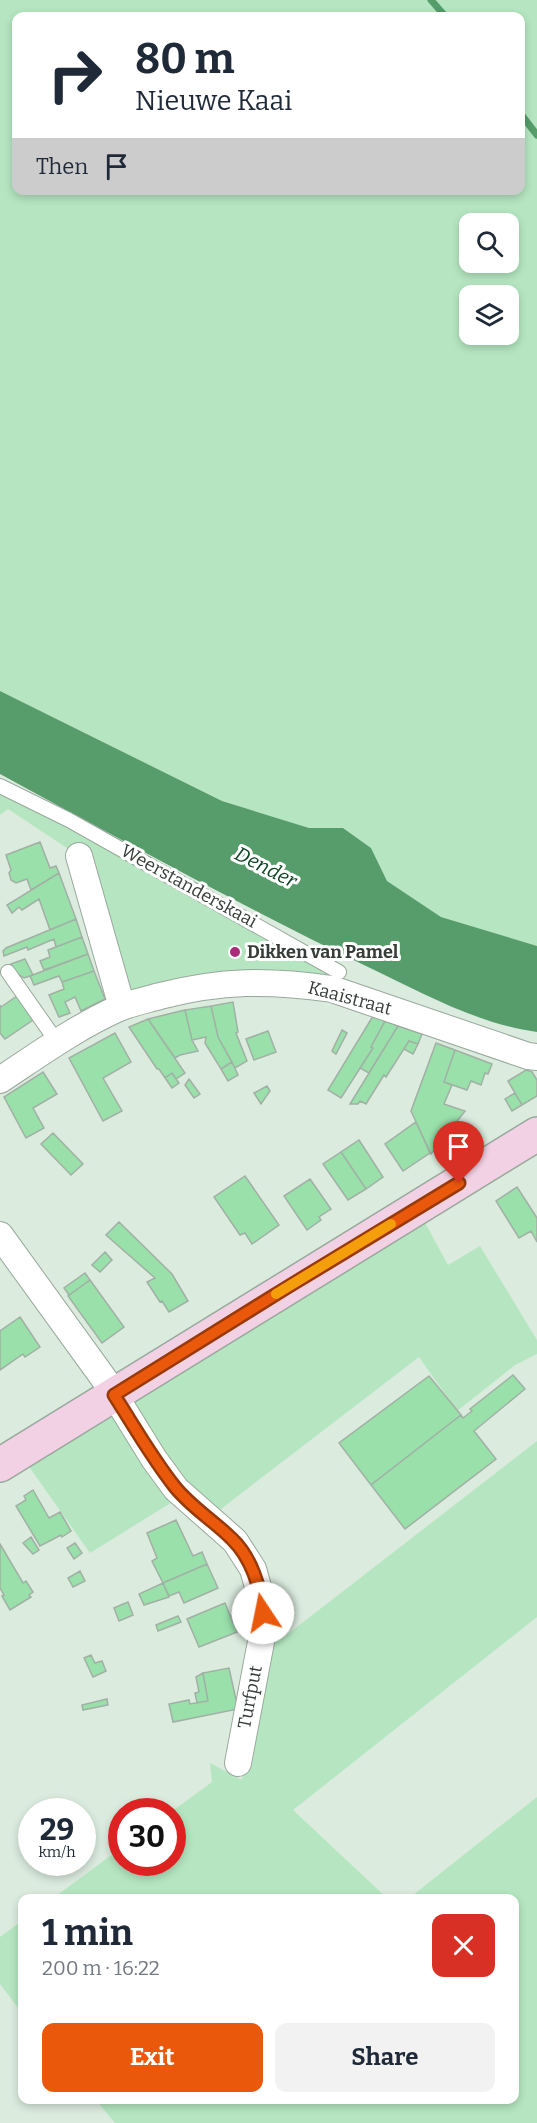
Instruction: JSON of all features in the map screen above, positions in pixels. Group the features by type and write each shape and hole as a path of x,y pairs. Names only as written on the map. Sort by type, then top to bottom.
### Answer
{"main road":[{"path":"0,1465 537,1134"}],"street":[{"path":"78,856 122,1007"},
{"name":"Kaaistraat","path":"0,1080 57,1042 122,1007 190,988 228,983 298,984 332,989 528,1056 537,1057"},
{"name":"Turfput","path":"0,1235 114,1395 154,1459 176,1489 235,1541 252,1569 262,1601 264,1626 238,1763"}],"lane":[{"name":"Weerstanderskaai","path":"0,786 69,820 339,972"},
{"path":"8,972 57,1042"}],"shaded area":[{"path":"0,0 537,0 537,946 441,917 387,881 371,848 343,828 309,828 222,801 0,691"},
{"name":"Dikken van Pamel","path":"0,782 338,975 335,981 122,1007 79,856 8,809 0,815"},
{"path":"423,1219 448,1265 480,1246 537,1340 537,1354 515,1365 457,1411 419,1357 217,1512 171,1468 135,1410 135,1401"},
{"path":"107,1417 116,1419 177,1499 90,1553 25,1461"},
{"path":"537,1441 537,1617 293,1810 383,1894 59,1894 83,1876 96,1876 96,1866 108,1858 108,1876 186,1876 186,1801 212,1782 210,1763 242,1780 271,1628 284,1637"},
{"path":"537,1797 537,2123 115,2123 99,2104 519,2104 519,1894 414,1894"},
{"path":"18,1924 18,2008 0,1984 0,1937"}],"water":[{"name":"Dender","path":"0,691 222,801 309,828 343,828 371,848 387,881 441,917 537,946 537,1032 471,1015 408,987 229,897 0,774"}],"building":[{"path":"40,842 50,868 56,866 59,873 31,890 27,879 16,883 11,880 9,873 11,870 6,855"},
{"path":"59,873 76,919 50,930 39,899 22,910 19,907 12,913 7,905"},
{"path":"76,919 82,937 56,947 54,939 28,950 27,947 4,956 3,951 6,948"},
{"path":"82,937 88,954 44,970 40,961 50,957 48,950"},
{"path":"88,954 94,971 62,982 59,976 34,985 30,976"},
{"path":"25,959 33,975 24,978 15,972 11,964"},
{"path":"94,971 105,999 81,1011 75,997 65,1002 70,1013 59,1017 49,995 64,989 62,982"},
{"path":"17,996 33,1020 5,1039 0,1033 0,1005 1,1007"},
{"path":"233,1002 238,1032 236,1033 247,1061 235,1068 218,1037 211,1006"},
{"path":"211,1006 218,1037 232,1062 221,1069 205,1043 206,1037 192,1040 185,1010"},
{"path":"185,1010 192,1040 198,1051 175,1058 148,1019"},
{"path":"373,1016 385,1021 371,1047 373,1048 341,1098 328,1090"},
{"path":"148,1019 185,1073 176,1079 172,1073 165,1078 129,1027"},
{"path":"385,1021 398,1026 369,1073 360,1068 373,1048 371,1047"},
{"path":"398,1026 422,1034 418,1044 409,1041 366,1104 360,1101 358,1104 350,1104"},
{"path":"342,1030 347,1033 336,1054 332,1051"},
{"path":"268,1031 276,1052 254,1060 246,1039"},
{"path":"115,1033 131,1062 103,1078 122,1111 103,1121 69,1058"},
{"path":"409,1041 418,1044 413,1054 404,1049"},
{"path":"436,1043 455,1050 444,1082 452,1085 444,1104 465,1111 431,1154 411,1111"},
{"path":"455,1050 492,1064 488,1074 485,1073 481,1085 471,1081 467,1090 444,1082"},
{"path":"232,1062 238,1075 228,1081 221,1069"},
{"path":"526,1070 532,1072 537,1080 537,1096 522,1105 508,1081"},
{"path":"43,1072 57,1094 33,1108 44,1128 26,1138 4,1097"},
{"path":"172,1073 179,1083 172,1088 165,1078"},
{"path":"189,1079 200,1094 194,1098 185,1085"},
{"path":"267,1086 270,1091 261,1104 254,1093"},
{"path":"515,1093 522,1105 512,1111 505,1099"},
{"path":"416,1122 430,1153 403,1171 385,1144"},
{"path":"53,1133 83,1164 71,1175 41,1144"},
{"path":"359,1140 383,1177 366,1189 341,1152"},
{"path":"341,1152 366,1189 348,1200 323,1164"},
{"path":"245,1176 279,1225 252,1244 245,1233 240,1235 214,1197"},
{"path":"310,1179 331,1209 319,1217 321,1220 307,1230 284,1196"},
{"path":"517,1187 537,1218 537,1242 531,1231 519,1238 496,1201"},
{"path":"119,1222 172,1274 188,1301 169,1312 162,1301 160,1302 147,1282 155,1278 106,1235"},
{"path":"105,1252 112,1260 100,1272 92,1265"},
{"path":"85,1273 90,1280 69,1295 64,1288"},
{"path":"90,1280 124,1327 102,1343 68,1296"},
{"path":"20,1317 40,1347 25,1357 23,1354 0,1370 0,1331"},
{"path":"513,1375 525,1389 474,1431 496,1459 405,1529 371,1485 461,1415 463,1418 472,1411 470,1409"},
{"path":"429,1376 461,1415 371,1485 339,1443"},
{"path":"33,1490 49,1518 60,1512 71,1531 40,1546 16,1506 26,1500 24,1496"},
{"path":"176,1520 193,1556 202,1552 207,1564 163,1583 152,1561 157,1558 147,1533"},
{"path":"31,1537 39,1550 33,1554 23,1543"},
{"path":"75,1543 82,1553 74,1559 67,1548"},
{"path":"0,1544 23,1583 26,1581 33,1592 29,1595 31,1597 10,1610 0,1588"},
{"path":"207,1564 218,1588 184,1603 179,1592 169,1596 163,1583"},
{"path":"80,1571 85,1581 73,1587 68,1578"},
{"path":"163,1583 169,1597 144,1605 139,1594"},
{"path":"128,1602 133,1615 119,1621 114,1608"},
{"path":"225,1603 237,1632 199,1647 187,1619"},
{"path":"178,1616 181,1622 158,1631 156,1625"},
{"path":"91,1655 95,1663 102,1661 106,1671 93,1677 84,1658"},
{"path":"229,1668 238,1709 173,1722 169,1704 189,1700 190,1704 208,1701 203,1673"},
{"path":"203,1673 208,1701 197,1703 195,1693 199,1692 196,1677"},
{"path":"107,1699 108,1705 83,1710 82,1705"}],"waterway":[{"path":"431,0 442,12"},
{"path":"525,119 537,135"}],"slow traffic":[{"path":"276,1294 391,1224"}],"place":[{"name":"Dikken van Pamel","path":"235,952"}],"route":[{"path":"263,1613 262,1601 252,1569 235,1541 176,1489 154,1459 114,1395 459,1183"}]}
